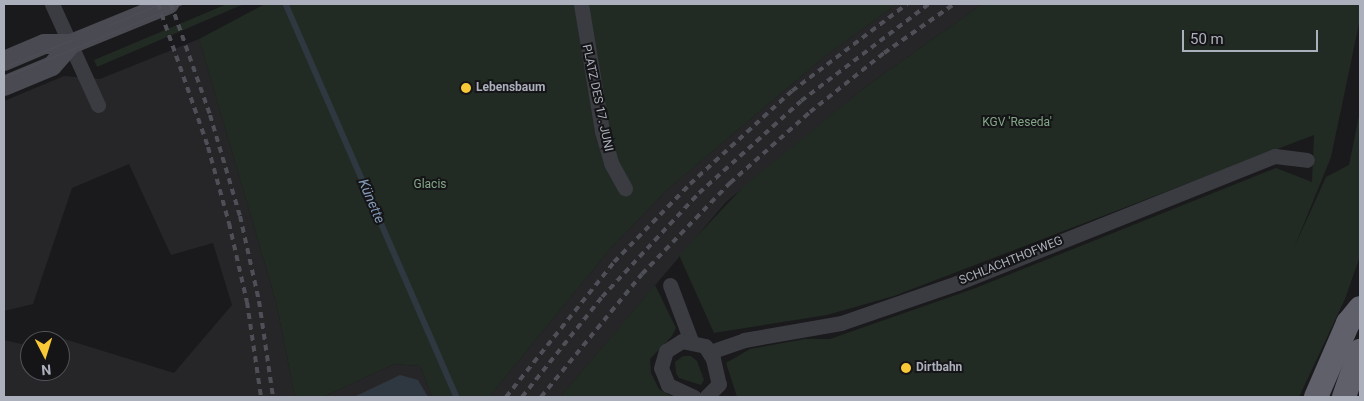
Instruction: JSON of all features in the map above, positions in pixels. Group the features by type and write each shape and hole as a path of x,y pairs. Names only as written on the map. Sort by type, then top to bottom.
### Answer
{"highway":[{"path":"1316,397 1348,323 1360,308"},
{"path":"1344,397 1360,351"}],"main road":[{"path":"4,86 52,66 74,50 170,4"},
{"path":"4,61 44,44 74,50"}],"street":[{"path":"52,4 98,105"},
{"name":"PLATZ DES 17. JUNI","path":"581,4 602,132 612,163 625,188"},
{"name":"SCHLACHTHOFWEG","path":"710,352 744,340 842,324 957,283 1275,156 1307,160"},
{"path":"670,285 691,341"},
{"path":"694,397 668,385 661,368 666,351 682,341 691,341 710,352 718,375 718,384 712,396"}],"shaded area":[{"path":"897,4 982,4 864,88 726,202 560,397 489,397 611,248 668,189 824,57"},
{"path":"199,39 276,302 295,397 4,397 4,340 20,344 20,381 70,381 70,341 174,373 232,305 213,243 171,255 129,164 72,188 33,304 4,311 4,101 64,76 100,79"},
{"path":"394,364 420,366 432,397 323,397"},
{"path":"400,375 418,380 428,397 354,397"}],"green space":[{"path":"227,4 244,4 97,67 94,60"},
{"name":"Glacis","path":"265,4 897,4 824,57 668,189 611,248 489,397 432,397 420,366 394,364 323,397 295,397 276,302 199,39"},
{"name":"KGV 'Reseda'","path":"982,4 1360,4 1360,19 1331,157 1294,248 1326,177 1349,165 1360,111 1360,256 1345,299 1299,397 737,397 726,363 750,349 805,339 830,339 973,289 1276,168 1312,182 1314,135 894,296 827,315 714,333 679,255 745,185 864,88"},
{"path":"655,285 676,328 672,336 650,359 651,373 659,389 673,397 560,397"},
{"path":"683,356 691,356 697,361 704,380 701,385 679,378 676,373 675,362"}],"waterway":[{"name":"Künette","path":"286,4 457,397"}],"tram line":[{"path":"109,25 160,4"},
{"path":"4,77 182,4"},
{"path":"4,67 72,40"}],"railway":[{"path":"158,4 208,147 229,223 247,302 261,397"},
{"path":"171,4 210,115 240,216 259,301 273,397"},
{"path":"506,397 614,262 690,184 792,91 907,4"},
{"path":"522,397 602,297 699,193 801,101 929,4"},
{"path":"541,397 642,274 730,183 810,112 884,53 954,4"}],"place":[{"name":"Lebensbaum","path":"466,88"},
{"name":"Dirtbahn","path":"906,368"}]}
